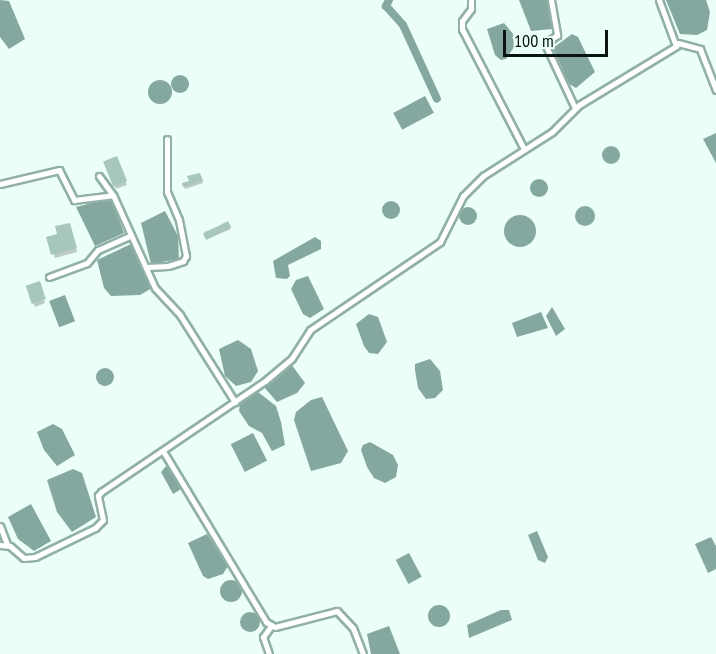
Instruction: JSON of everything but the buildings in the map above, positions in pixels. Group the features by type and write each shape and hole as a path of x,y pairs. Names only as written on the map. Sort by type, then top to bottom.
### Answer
{"street":[{"path":"471,0 471,9 462,21 462,28 524,149"},
{"path":"550,0 557,35 545,44 575,108"},
{"path":"659,0 678,43"},
{"path":"0,526 7,544 24,558 35,557 95,528 103,520 99,493 235,402 292,358 310,330 440,242 470,187 560,125 575,108 678,43 700,49 716,90"},
{"path":"147,267 168,266 183,261 186,256 179,220 166,192 167,139"},
{"path":"0,175 2,184 59,170 74,200 113,195"},
{"path":"99,176 113,195 155,288 180,315 235,402"},
{"path":"50,277 87,263 98,250 131,235"},
{"path":"163,451 257,611 271,626"},
{"path":"0,545 7,544"},
{"path":"269,654 263,637 271,626 337,611 353,628 363,654"}],"shaded area":[{"path":"0,0 9,1 25,39 9,49 0,37"},
{"path":"519,0 547,0 552,29 531,31"},
{"path":"666,0 706,0 710,12 707,30 697,35 680,34"},
{"path":"504,23 513,34 514,47 506,59 501,60 495,55 487,29"},
{"path":"572,34 578,37 595,72 576,88 569,84 553,48"},
{"path":"176,75 184,75 189,80 187,91 176,93 171,88 171,80"},
{"path":"160,80 169,83 172,92 169,101 160,104 151,101 148,92 151,83"},
{"path":"425,96 434,113 402,130 393,113"},
{"path":"716,133 716,163 703,139"},
{"path":"611,146 617,149 620,155 617,161 611,164 605,161 602,155 605,149"},
{"path":"539,179 545,182 548,188 545,194 539,197 533,194 530,188 533,182"},
{"path":"111,198 124,233 95,246 76,207"},
{"path":"387,201 395,201 400,206 398,217 387,219 382,214 382,206"},
{"path":"585,206 592,209 595,216 592,223 585,226 578,223 575,216 578,209"},
{"path":"468,207 474,210 477,216 474,222 468,225 462,222 459,216 462,210"},
{"path":"165,211 178,236 179,259 151,264 141,223"},
{"path":"520,215 531,220 536,231 531,242 520,247 509,242 504,231 509,220"},
{"path":"315,237 321,241 321,249 288,265 290,276 287,279 276,278 273,261"},
{"path":"131,244 144,264 152,288 140,295 111,296 104,288 97,260"},
{"path":"308,276 324,309 310,318 303,314 291,289 296,280"},
{"path":"65,295 75,321 59,327 49,301"},
{"path":"552,307 565,329 556,336 546,316"},
{"path":"541,312 548,328 517,337 512,323"},
{"path":"369,314 378,317 387,342 378,354 369,353 356,324"},
{"path":"238,340 251,349 258,371 251,382 236,386 225,376 219,349"},
{"path":"430,359 440,371 443,390 435,398 426,399 418,388 415,364"},
{"path":"291,364 305,383 297,393 277,402 264,387"},
{"path":"105,368 111,371 114,377 111,383 105,386 99,383 96,377 99,371"},
{"path":"258,392 276,406 281,422 285,445 272,451 262,433 249,426 239,411 240,404"},
{"path":"322,397 348,451 341,463 311,471 294,420 296,412 311,400"},
{"path":"53,424 62,429 75,455 57,466 44,450 37,432"},
{"path":"253,433 267,461 245,472 231,444"},
{"path":"370,442 393,455 398,465 396,477 385,483 374,478 367,467 361,450 363,445"},
{"path":"168,464 181,489 173,494 161,472"},
{"path":"73,469 82,473 96,517 72,532 57,512 47,480"},
{"path":"31,504 51,541 34,551 18,539 8,517"},
{"path":"537,531 548,557 545,563 538,560 528,535"},
{"path":"207,534 228,566 223,574 208,579 203,576 188,543"},
{"path":"711,537 716,546 716,569 708,573 695,544"},
{"path":"409,553 422,577 408,584 396,560"},
{"path":"231,580 239,583 242,591 239,599 231,602 223,599 220,591 223,583"},
{"path":"439,605 447,608 450,616 447,624 439,627 431,624 428,616 431,608"},
{"path":"501,610 509,610 512,620 469,638 467,625"},
{"path":"250,612 257,615 260,622 257,629 250,632 243,629 240,622 243,615"},
{"path":"389,626 400,654 371,654 367,634"}],"waterway":[{"path":"389,0 386,6 403,25 437,99"}]}
